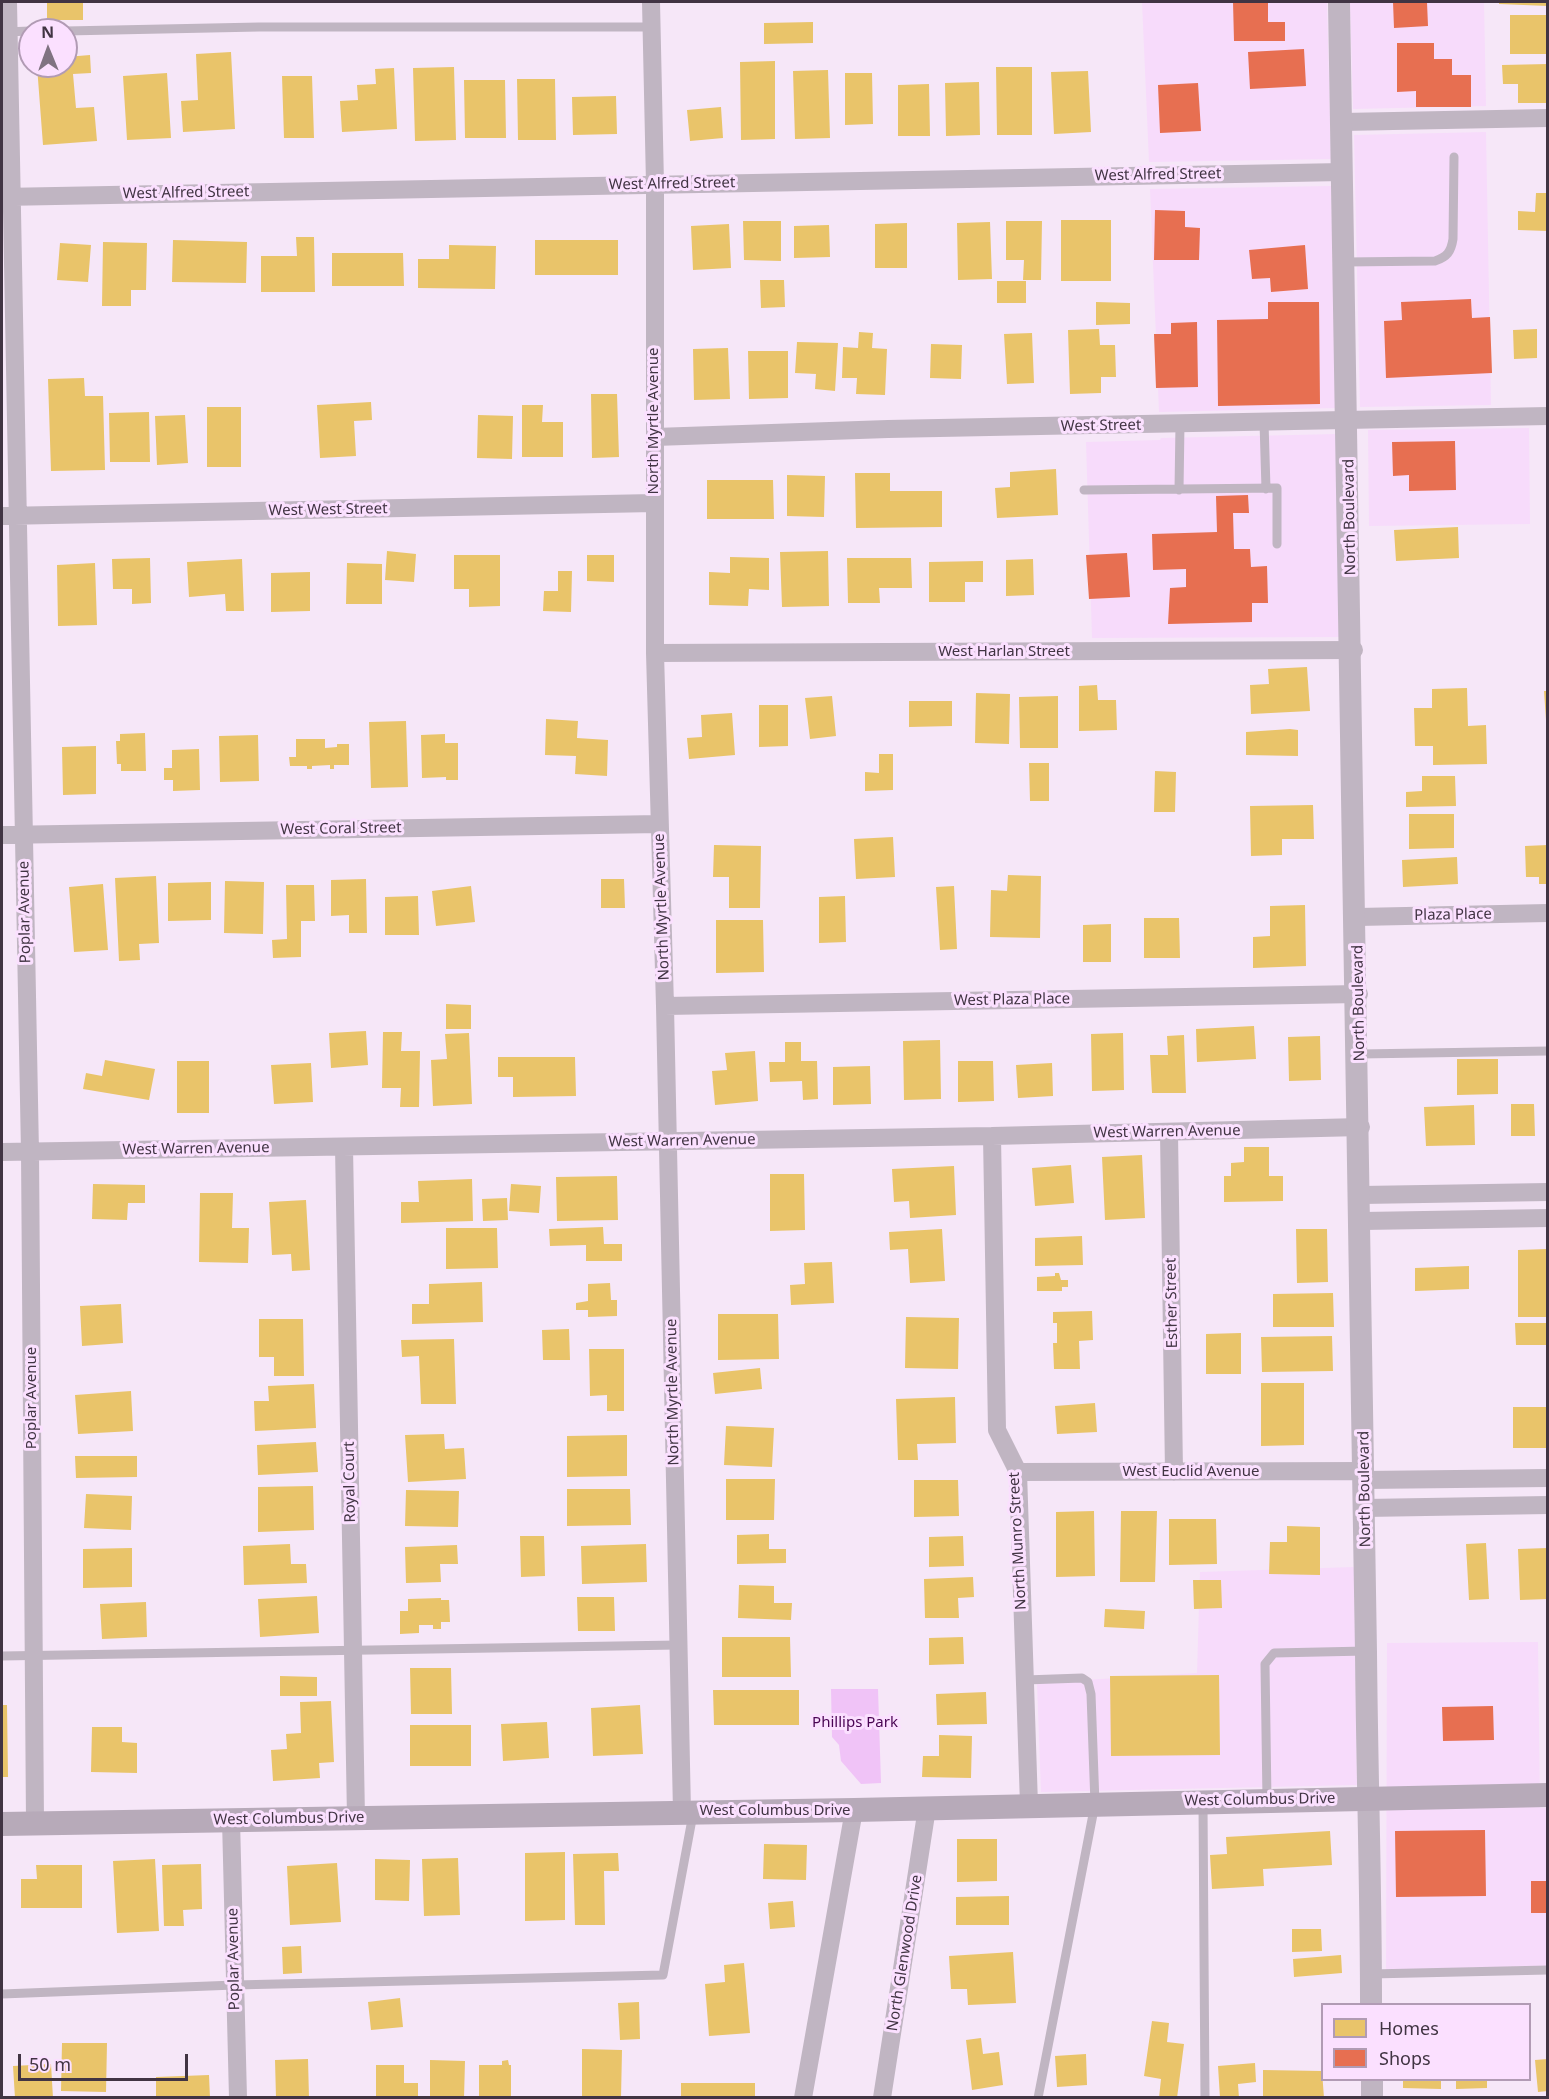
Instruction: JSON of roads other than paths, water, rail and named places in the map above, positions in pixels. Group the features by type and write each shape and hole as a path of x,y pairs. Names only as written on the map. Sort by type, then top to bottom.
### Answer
{"main road":[{"name":"West Columbus Drive","path":"2,1824 854,1810 1548,1795"}],"street":[{"name":"Poplar Avenue","path":"8,2 5,32 9,516 24,834 30,1152 35,1823"},
{"name":"North Myrtle Avenue","path":"651,2 655,184 655,653 665,1006 678,1645 688,1811"},
{"name":"North Boulevard","path":"1339,2 1362,1127 1371,2003"},
{"path":"1342,122 1548,118"},
{"name":"West Alfred Street","path":"7,197 1343,172"},
{"name":"West Street","path":"655,436 888,429 1548,417"},
{"name":"West West Street","path":"9,516 654,503"},
{"name":"West Harlan Street","path":"655,653 1354,650"},
{"name":"West Coral Street","path":"2,834 659,824"},
{"name":"Plaza Place","path":"1358,917 1548,913"},
{"name":"West Plaza Place","path":"665,1006 1359,994"},
{"name":"West Warren Avenue","path":"2,1152 1169,1133 1362,1127"},
{"name":"Esther Street","path":"1169,1133 1174,1472"},
{"name":"North Munro Street","path":"992,1136 997,1430 1018,1472 1029,1805"},
{"name":"Royal Court","path":"344,1147 356,1818"},
{"path":"1362,1195 1548,1192"},
{"path":"1363,1221 1548,1218"},
{"name":"West Euclid Avenue","path":"1018,1472 1548,1478"},
{"path":"1365,1508 1548,1505"},
{"name":"North Glenwood Drive","path":"882,2097 927,1808"},
{"path":"803,2097 854,1810"},
{"name":"Poplar Avenue","path":"231,1820 238,2097"},
{"path":"1372,2081 1372,2097"}],"lane":[{"path":"78,31 259,27 652,27"},
{"path":"1345,262 1435,261 1444,258 1451,250 1453,239 1454,157"},
{"path":"1264,423 1266,489"},
{"path":"1179,490 1180,424"},
{"path":"1084,490 1277,488 1277,544"},
{"path":"1360,1054 1548,1051"},
{"path":"2,1656 678,1645"},
{"path":"1267,1800 1265,1664 1274,1653 1366,1652"},
{"path":"1025,1680 1082,1678 1088,1682 1091,1694 1095,1804 1038,2097"},
{"path":"1203,1802 1205,2097"},
{"path":"2,1994 235,1985 663,1976 688,1811"},
{"path":"1371,1974 1548,1970"}],"park label":[{"name":"Phillips Park","path":"855,1723"}]}
